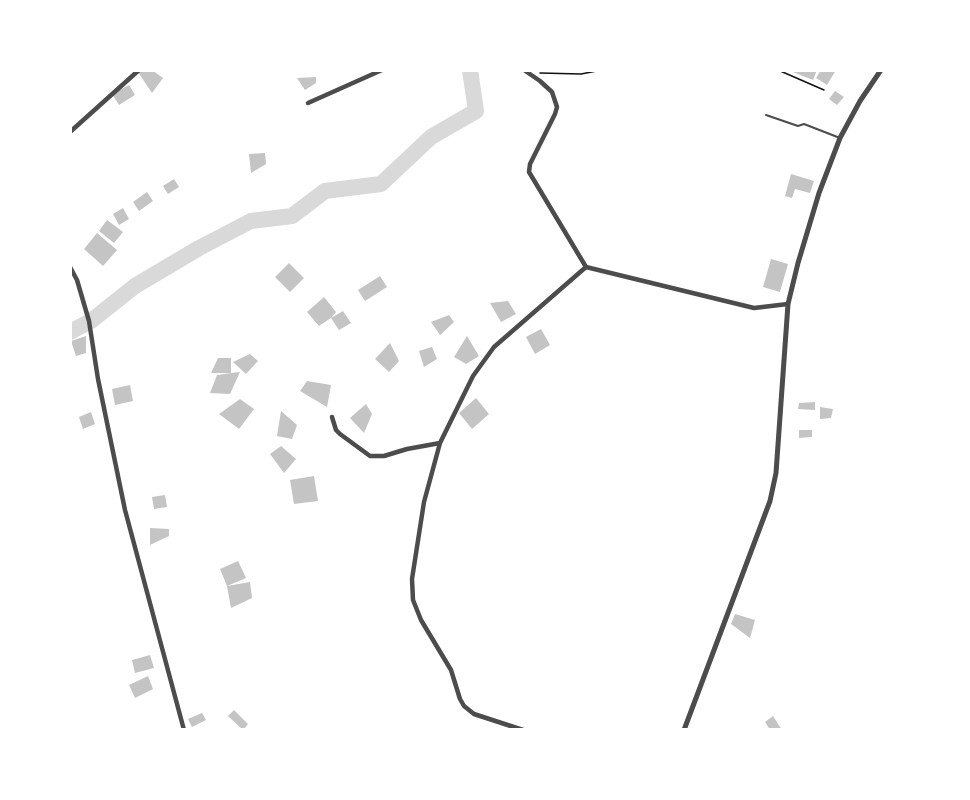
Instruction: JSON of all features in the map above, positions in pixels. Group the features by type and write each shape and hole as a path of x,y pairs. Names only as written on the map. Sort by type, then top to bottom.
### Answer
{"street":[{"path":"70,132 139,70"},
{"path":"308,103 382,70"},
{"path":"684,729 770,501 776,473 788,304 813,213 840,138 880,70"},
{"path":"526,71 552,92 557,107 528,172 586,267 754,308 788,304"},
{"path":"70,267 77,280 89,321 98,379 125,510 184,729"},
{"path":"523,729 474,714 464,706 450,670 421,620 413,600 412,579 424,502 440,443 473,376 494,347 586,267"},
{"path":"332,417 336,430 370,456 384,456 407,448 440,443"}],"lane":[{"path":"766,115 798,126 804,124 840,138"}],"path":[{"path":"526,71 580,74 602,70"},
{"path":"778,70 824,90"}],"building":[{"path":"152,70 163,78 152,93 138,72"},
{"path":"788,70 817,70 813,80"},
{"path":"821,70 836,70 827,85 816,78"},
{"path":"316,77 316,83 305,90 297,78"},
{"path":"129,85 135,95 119,105 112,94"},
{"path":"835,91 844,97 837,105 829,99"},
{"path":"265,153 266,164 251,173 249,154"},
{"path":"791,174 814,181 810,193 795,189 792,198 785,196"},
{"path":"174,179 179,187 168,194 163,186"},
{"path":"147,192 153,201 139,211 133,202"},
{"path":"123,208 129,219 119,225 113,214"},
{"path":"107,220 123,232 114,243 99,231"},
{"path":"97,233 117,250 103,266 84,249"},
{"path":"771,259 788,264 780,292 763,287"},
{"path":"289,263 304,278 290,292 275,277"},
{"path":"380,276 387,287 365,301 358,290"},
{"path":"324,297 336,312 319,326 307,312"},
{"path":"508,301 516,314 501,322 490,303"},
{"path":"343,311 351,323 339,330 331,318"},
{"path":"449,315 454,322 440,335 431,322"},
{"path":"541,329 550,345 535,354 526,337"},
{"path":"86,336 86,353 76,356 71,341"},
{"path":"467,336 479,356 466,364 454,357"},
{"path":"390,343 399,361 389,372 375,359"},
{"path":"432,347 437,359 424,367 419,351"},
{"path":"250,354 258,361 246,374 233,362"},
{"path":"218,358 231,358 231,373 211,373"},
{"path":"240,372 230,394 210,393 217,375"},
{"path":"307,381 331,385 327,407 300,391"},
{"path":"130,385 133,401 115,405 112,389"},
{"path":"476,398 489,414 472,429 459,413"},
{"path":"240,399 254,409 239,429 219,414"},
{"path":"815,402 815,410 798,409 799,403"},
{"path":"366,404 372,414 364,433 350,418"},
{"path":"820,407 833,409 831,418 820,419"},
{"path":"281,411 297,425 292,439 277,436"},
{"path":"91,412 95,424 83,429 79,417"},
{"path":"799,430 812,430 812,437 799,438"},
{"path":"281,446 296,459 284,473 270,454"},
{"path":"314,476 318,501 294,504 290,480"},
{"path":"165,495 167,507 154,509 152,497"},
{"path":"150,528 169,529 169,536 150,545"},
{"path":"238,561 246,578 227,586 220,569"},
{"path":"250,582 252,598 231,608 227,586"},
{"path":"735,614 755,620 750,638 731,624"},
{"path":"150,655 154,668 135,673 132,660"},
{"path":"148,676 153,689 135,698 129,685"},
{"path":"234,710 248,724 243,730 228,716"},
{"path":"202,713 206,720 192,727 188,719"},
{"path":"773,716 782,730 770,730 765,722"}],"waterway":[{"path":"91,321 135,286 199,248 251,221 292,216 325,191 381,184 431,137 476,111 470,70"},
{"path":"70,332 87,323"}]}
